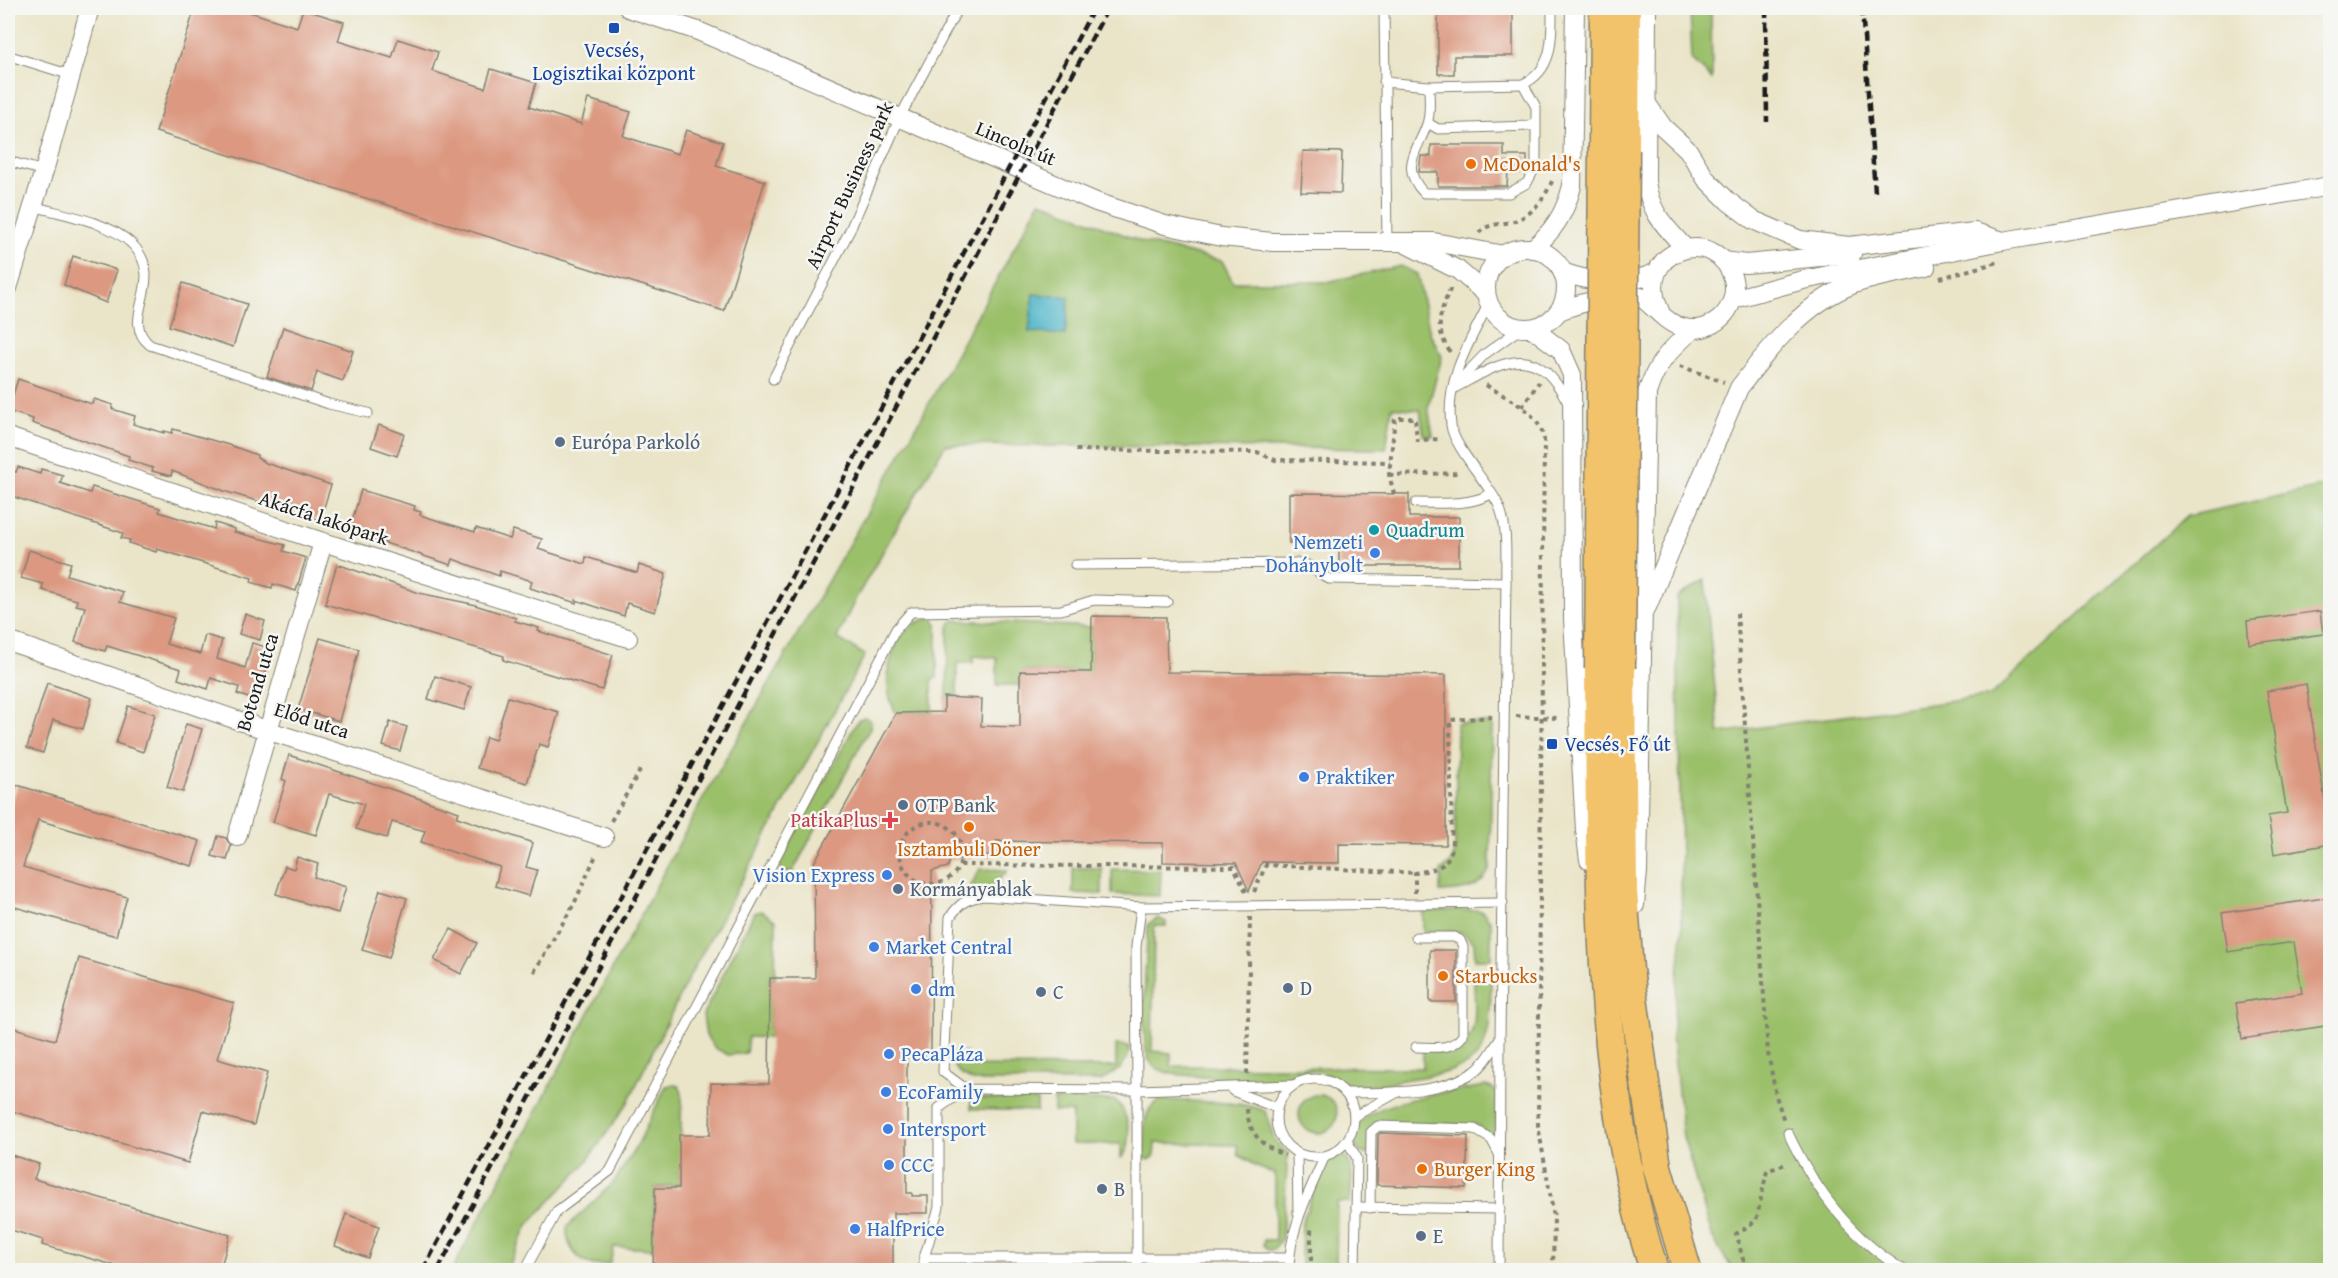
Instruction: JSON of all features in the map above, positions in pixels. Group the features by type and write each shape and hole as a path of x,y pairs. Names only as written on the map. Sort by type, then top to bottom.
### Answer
{"main road":[{"path":"1604,8 1614,149"},
{"path":"1626,8 1614,149 1610,668 1601,935 1612,1060 1632,1181 1654,1270"},
{"path":"1610,668 1629,970 1657,1167 1687,1270"}],"street":[{"path":"8,288 90,8"},
{"name":"Lincoln út","path":"628,8 698,31 1096,202 1165,225 1221,237 1273,242 1395,244 1434,242 1504,255"},
{"path":"1532,249 1550,233 1566,211 1572,186 1575,8"},
{"path":"1647,8 1646,182 1648,199 1653,213 1685,249"},
{"path":"1647,105 1663,127 1688,150 1706,179 1728,201 1754,220 1800,240 1849,246 1975,232 2003,241"},
{"path":"1733,299 1803,280 2003,241 2331,186"},
{"path":"1723,261 1746,264 2003,241"},
{"path":"1643,616 1739,388 1761,359 1794,324 1853,285 1976,255 2003,241"},
{"name":"Lincoln út","path":"1395,244 1458,270 1487,299"},
{"path":"1527,328 1542,325 1559,311 1588,300 1608,296 1641,297 1679,327 1692,330 1706,328 1727,312 1733,299 1734,286 1731,272 1712,252 1699,248 1685,249 1667,258 1655,273 1638,281 1609,281 1578,277 1562,272 1544,253 1532,249 1513,250 1504,255 1490,272 1487,299 1496,315 1508,324 1527,328 1561,350 1572,375 1573,619 1583,806 1601,935"},
{"path":"1559,311 1566,292 1562,272"},
{"path":"1655,273 1654,299 1660,311"},
{"path":"1629,970 1638,871 1647,393 1653,372 1662,357 1692,330"},
{"name":"Akácfa lakópark","path":"8,437 323,542 628,638"},
{"name":"Botond utca","path":"237,837 266,729 323,542"},
{"name":"Előd utca","path":"8,641 266,729 604,837"}],"lane":[{"name":"Airport Business park","path":"773,378 849,232 900,117 958,8"},
{"path":"1384,8 1384,82 1395,244"},
{"path":"1384,82 1428,86 1523,84 1536,78 1552,50 1552,8"},
{"path":"8,58 71,75"},
{"path":"1428,86 1428,123 1413,153 1413,175 1417,186 1424,193 1509,193 1527,183 1536,166 1536,107 1523,84"},
{"path":"1428,123 1438,129 1530,126 1535,122"},
{"path":"8,161 44,171"},
{"path":"33,206 107,228 131,243 145,262 147,281 137,324 141,338 150,345 329,404 369,413"},
{"path":"1487,299 1459,363 1452,388 1450,427 1498,505 1504,528 1506,582 1499,1270"},
{"path":"1452,388 1485,354 1527,328"},
{"path":"1452,388 1491,367 1509,361 1531,363 1546,371 1560,388 1571,410"},
{"path":"1416,503 1478,501 1491,494"},
{"path":"1075,565 1304,563 1329,579 1506,582"},
{"path":"525,1270 557,1211 610,1171 896,629 911,612 1061,610 1094,600 1167,602"},
{"path":"966,1089 943,1072 950,917 968,898 984,896 1140,907 1503,903"},
{"path":"1137,1270 1136,947 1140,907"},
{"path":"1416,938 1454,937 1460,940 1463,947 1463,1035 1458,1042 1449,1047 1416,1047"},
{"path":"1345,1093 1400,1091 1444,1084 1476,1072 1500,1039"},
{"path":"1246,1092 1292,1085 1314,1078 1328,1080 1340,1086 1352,1102 1355,1116 1353,1130 1347,1141 1337,1151 1325,1156 1297,1156"},
{"path":"1292,1085 1282,1095 1275,1121 1286,1144 1297,1156 1298,1219"},
{"path":"924,1270 924,1258 939,1207 939,1108 966,1089 1228,1089 1246,1092 1277,1108"},
{"path":"1355,1116 1400,1091"},
{"path":"1370,1208 1371,1132 1378,1126 1474,1129 1491,1140 1501,1156"},
{"path":"1788,1133 1800,1159 1825,1197 1854,1232 1904,1270"},
{"path":"1347,1141 1357,1158 1355,1270"},
{"path":"1289,1270 1289,1258 1298,1219 1325,1156"},
{"path":"1356,1208 1500,1209"},
{"path":"924,1258 1289,1258"}],"path":[{"path":"1935,279 1974,271 2006,260"},
{"path":"1662,357 1669,362 1739,388"},
{"path":"1522,407 1540,424 1544,439 1538,1125 1554,1217 1553,1270"},
{"path":"1394,494 1389,475 1395,418 1415,418 1418,440 1442,439"},
{"path":"1076,450 1257,452 1275,460 1390,462"},
{"path":"1389,475 1462,473"},
{"path":"1737,613 1768,1053 1776,1096 1788,1133"},
{"path":"960,865 962,852 959,839 951,829 939,823 926,822 914,826 904,836 900,848 900,861 906,873 916,881 928,885 947,879 960,865 1234,867 1250,902 1266,865 1415,873 1439,868 1448,862 1452,849 1450,720 1504,716 1557,717"},
{"path":"534,972 574,903 604,837 642,767"},
{"path":"1415,873 1416,904"},
{"path":"1250,905 1247,1118 1257,1139 1274,1151 1297,1156"},
{"path":"1746,1270 1736,1234 1756,1221 1767,1171 1800,1159"}],"green space":[{"path":"1690,8 1711,8 1712,79 1692,60"},
{"path":"1040,201 1142,242 1222,261 1233,282 1326,282 1401,266 1417,274 1430,333 1442,357 1428,407 1433,436 1424,436 1420,410 1392,407 1386,449 945,445 856,598 837,638 865,655 688,979 627,1104 585,1164 528,1225 507,1270 452,1270 700,804 915,429"},
{"path":"2330,485 2330,1270 1733,1270 1713,1239 1683,1137 1672,1036 1682,933 1677,597 1705,580 1719,733 1990,696 2187,516"},
{"path":"933,618 937,624 937,678 932,679 932,713 896,713 890,700 888,686 892,655 898,641 907,630 919,622"},
{"path":"956,620 1092,627 1091,672 1021,671 1020,685 997,685 997,658 973,656 973,663 957,663 957,697 947,697 948,631 951,622"},
{"path":"865,717 871,721 870,728 793,871 783,874 779,864 858,720"},
{"path":"1457,723 1492,723 1490,869 1481,882 1475,886 1463,890 1440,892 1441,871 1451,862 1455,853"},
{"path":"1073,868 1102,868 1102,894 1073,893"},
{"path":"980,869 1008,870 990,889 968,891"},
{"path":"1112,869 1161,870 1160,896 1112,894"},
{"path":"762,911 776,921 775,978 770,978 770,1038 748,1037 746,1053 728,1055 715,1048 706,1036 703,1015 754,913"},
{"path":"1423,911 1482,911 1491,922 1491,959 1475,959 1474,943 1462,932 1423,931"},
{"path":"1158,918 1166,922 1166,926 1154,926 1152,1051 1171,1053 1171,1066 1423,1068 1423,1050 1457,1050 1465,1044 1470,1037 1475,1019 1474,980 1491,979 1489,1026 1485,1042 1479,1054 1469,1063 1454,1070 1374,1085 1354,1085 1314,1071 1303,1071 1284,1079 1265,1082 1172,1074 1162,1071 1153,1066 1149,1060 1144,1035 1148,924"},
{"path":"1116,1045 1129,1046 1128,1057 1120,1069 1101,1081 973,1081 960,1074 951,1061 952,1052 966,1053 967,1066 1116,1067"},
{"path":"666,1086 679,1086 682,1092 679,1185 655,1188 654,1249 614,1247 610,1263 593,1265 585,1262 570,1244 567,1227 614,1182 638,1144"},
{"path":"1486,1086 1494,1089 1497,1094 1495,1136 1476,1125 1379,1123 1367,1155 1354,1144 1353,1138 1357,1125 1369,1115 1387,1106 1432,1095"},
{"path":"1318,1095 1332,1100 1337,1114 1332,1128 1318,1133 1304,1128 1299,1114 1304,1100"},
{"path":"971,1098 1037,1100 1037,1111 971,1109"},
{"path":"1054,1100 1114,1100 1119,1104 1126,1119 1129,1137 1128,1146 1121,1158 1121,1144 1072,1144 1072,1112 1054,1112"},
{"path":"1159,1100 1234,1104 1261,1109 1266,1113 1274,1138 1288,1153 1282,1238 1273,1250 1268,1250 1263,1245 1264,1240 1275,1240 1275,1173 1260,1168 1238,1155 1237,1145 1155,1143 1154,1157 1149,1160 1145,1158 1146,1118 1148,1111"},
{"path":"1340,1153 1349,1162 1352,1182 1350,1202 1337,1202 1336,1270 1301,1270 1302,1222 1326,1160"}],"water":[{"path":"1033,294 1069,297 1065,335 1029,332"}],"building":[{"path":"195,8 245,8 244,10 297,27 303,9 344,22 338,41 392,58 398,39 438,52 432,71 485,88 491,69 536,83 529,107 581,124 588,99 631,112 623,136 678,154 686,130 723,142 716,166 765,181 724,311 156,132"},
{"path":"1438,8 1513,8 1513,56 1454,56 1454,74 1438,74"},
{"name":"McDonald's","path":"1431,145 1504,145 1504,156 1527,156 1527,169 1525,172 1508,172 1507,186 1438,186 1438,172 1419,172 1421,156 1431,156"},
{"path":"1303,151 1342,152 1341,193 1301,192"},
{"path":"73,256 117,270 106,303 64,285"},
{"path":"183,283 247,304 233,347 169,326"},
{"path":"283,327 353,351 343,381 317,372 311,391 267,377"},
{"path":"18,379 92,404 94,399 113,405 112,409 135,416 133,424 164,433 164,431 172,433 173,429 232,446 257,455 257,458 266,463 331,485 320,520 227,492 172,471 171,476 152,471 153,468 128,460 129,456 32,423 33,419 8,411"},
{"path":"379,425 404,434 397,456 371,447"},
{"path":"18,467 40,474 41,469 63,475 60,483 90,493 92,487 160,508 159,512 214,529 215,523 235,529 234,532 285,545 283,551 306,558 296,591 273,584 272,588 251,582 252,578 157,549 156,552 129,543 130,540 121,538 123,533 8,495 8,470 16,472"},
{"path":"361,490 415,506 414,510 421,512 420,515 475,532 476,528 510,539 513,530 542,539 538,549 585,564 586,557 637,573 639,565 666,574 655,612 627,603 624,616 530,588 532,581 500,571 499,576 453,559 451,565 349,531"},
{"name":"Quadrum","path":"1289,493 1409,494 1409,517 1459,517 1459,566 1339,566 1339,543 1289,543"},
{"path":"29,550 71,563 67,575 123,592 120,602 174,618 166,644 200,654 205,635 222,640 217,659 245,668 252,643 273,649 257,701 237,694 239,687 211,678 208,689 178,679 181,669 107,646 105,651 75,642 85,607 76,605 77,600 42,590 43,584 21,578"},
{"path":"337,564 419,593 472,604 516,618 515,621 539,628 538,631 613,655 602,690 503,660 504,656 325,604"},
{"path":"2320,611 2323,634 2249,644 2247,621"},
{"path":"245,614 265,621 260,640 239,634"},
{"name":"Market Central","path":"1092,616 1166,617 1167,672 1446,675 1446,845 1339,844 1339,863 1262,862 1249,891 1236,863 1163,862 1163,843 996,841 996,856 950,859 948,867 932,871 931,1055 907,1054 907,1193 912,1193 912,1196 928,1196 928,1213 893,1213 893,1270 653,1270 655,1188 679,1188 679,1135 710,1135 711,1083 769,1084 770,978 815,978 814,863 896,713 944,712 944,697 982,699 981,726 1020,727 1020,671 1091,672"},
{"path":"320,638 359,649 339,721 298,709"},
{"path":"435,676 471,687 464,710 428,699"},
{"path":"47,683 92,698 83,729 53,720 43,753 27,748"},
{"path":"2306,684 2326,807 2331,806 2331,844 2274,854 2268,816 2287,813 2267,691"},
{"path":"508,697 559,712 548,747 539,744 527,783 477,768 486,737 495,740"},
{"path":"128,706 155,714 143,752 116,743"},
{"path":"390,722 407,727 400,751 383,746"},
{"path":"186,724 202,729 183,792 167,787"},
{"path":"289,755 459,812 457,817 533,843 526,867 537,870 529,896 495,886 500,867 421,842 425,831 392,822 387,838 356,829 364,804 329,794 316,835 273,822 286,781 282,779"},
{"path":"17,785 200,841 192,866 38,820 23,867 127,897 116,936 8,905 8,815"},
{"path":"218,836 226,838 231,846 227,860 212,856"},
{"path":"297,857 318,864 314,877 346,887 338,913 276,894 285,866 294,869"},
{"path":"380,890 407,898 389,958 362,950"},
{"path":"2331,897 2331,1025 2242,1039 2236,1003 2302,993 2294,942 2228,952 2222,913"},
{"path":"451,929 477,943 461,974 434,960"},
{"name":"Starbucks","path":"1430,950 1456,950 1456,1002 1430,1002"},
{"path":"79,958 234,1003 217,1059 267,1073 254,1125 203,1111 188,1163 8,1110 8,1026 55,1040"},
{"name":"Burger King","path":"1380,1133 1468,1136 1466,1188 1377,1185 1378,1135"},
{"path":"8,1154 39,1164 34,1179 230,1235 220,1270 131,1270 42,1245 43,1240 8,1229"},
{"path":"346,1214 379,1226 368,1258 335,1246"}],"railway":[{"path":"423,1270 1094,8"},
{"path":"438,1270 1108,8"},
{"path":"1766,8 1767,122"},
{"path":"1862,8 1875,192"}],"place":[{"name":"Vecsés, Logisztikai központ","path":"614,28"},
{"name":"McDonald's","path":"1471,164"},
{"name":"Európa Parkoló","path":"560,442"},
{"name":"Quadrum","path":"1374,530"},
{"name":"Nemzeti Dohánybolt","path":"1375,553"},
{"name":"Vecsés, Fő út","path":"1552,744"},
{"name":"Praktiker","path":"1304,777"},
{"name":"OTP Bank","path":"903,805"},
{"name":"PatikaPlus","path":"890,820"},
{"name":"Isztambuli Döner","path":"969,827"},
{"name":"Vision Express","path":"887,875"},
{"name":"Kormányablak","path":"898,889"},
{"name":"Market Central","path":"874,947"},
{"name":"Starbucks","path":"1443,976"},
{"name":"D","path":"1288,988"},
{"name":"dm","path":"916,989"},
{"name":"C","path":"1041,992"},
{"name":"PecaPláza","path":"889,1054"},
{"name":"EcoFamily","path":"886,1092"},
{"name":"Intersport","path":"888,1129"},
{"name":"CCC","path":"889,1165"},
{"name":"Burger King","path":"1422,1169"},
{"name":"B","path":"1102,1189"},
{"name":"HalfPrice","path":"855,1229"},
{"name":"E","path":"1421,1236"}]}
